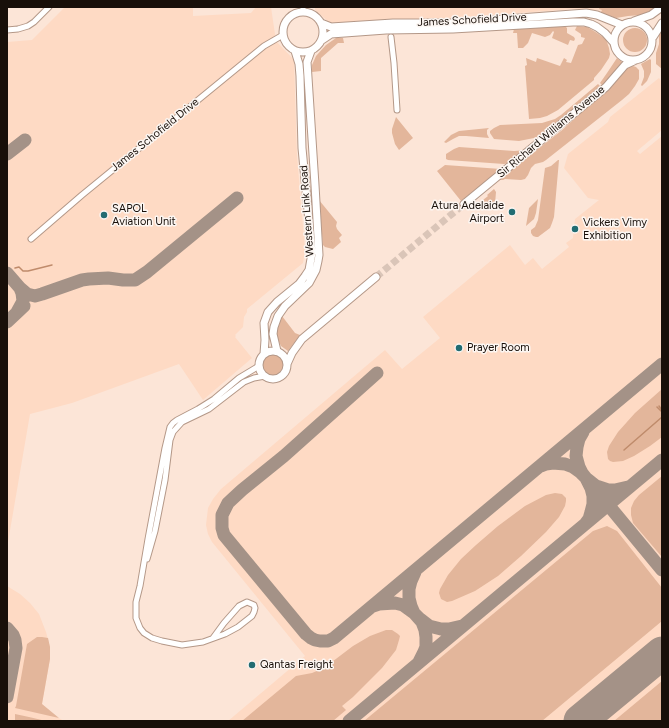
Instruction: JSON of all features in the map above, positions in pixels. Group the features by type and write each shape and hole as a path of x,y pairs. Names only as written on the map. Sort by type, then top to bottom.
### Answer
{"street":[{"path":"7,30 28,26 49,7"},
{"path":"634,21 644,24 651,32 653,37 650,50 644,57 637,60 627,59 620,55 614,43 614,36 617,30 625,23 652,15 662,7"},
{"path":"303,9 314,15 321,23 323,30 322,40 317,46 311,51 300,52 295,51 287,45 283,35 283,26 287,19 303,9"},
{"name":"James Schofield Drive","path":"321,23 331,27 393,23 453,23 586,14 597,15 622,25"},
{"name":"James Schofield Drive","path":"322,40 331,34 394,29 453,29 584,22 597,27 614,43"},
{"path":"653,37 662,23"},
{"path":"394,29 391,37 397,110"},
{"path":"386,30 391,37"},
{"name":"James Schofield Drive","path":"31,239 88,190 260,49 283,35"},
{"name":"Western Link Road","path":"264,354 264,323 268,312 277,302 299,284 305,276 309,270 312,253 302,148 299,64 295,51"},
{"name":"Western Link Road","path":"277,351 273,334 278,316 285,306 309,283 316,270 319,255 307,62 311,51"},
{"name":"Sir Richard Williams Avenue","path":"464,204 606,87 625,65 637,60"},
{"path":"287,364 284,356 277,351 269,351 260,359 259,366 260,370 269,378 273,379 282,376 285,373 292,353 302,339 376,277"},
{"path":"213,638 239,606 247,602 254,605 254,612 250,619 238,627 225,634 203,642 182,644 162,641 152,638 144,633 136,618 136,602 144,568 148,539 170,427 177,420 214,399 239,378 259,366"},
{"path":"144,568 155,531 165,480 170,440 173,432 182,422 209,409 244,382 265,376"}],"shaded area":[{"path":"65,7 193,7 193,16 251,13 256,7 271,7 276,41 294,60 297,156 305,250 303,263 247,309 243,327 235,335 235,337 252,358 203,400 179,364 72,403 30,414 7,548 7,42 32,40"},
{"path":"315,7 628,7 604,11 575,9 331,24 315,10"},
{"path":"600,7 654,7 653,10 641,15 616,18 601,12 602,10 599,9"},
{"path":"564,25 567,28 567,33 575,39 574,41 570,40 568,45 552,38 553,31 550,35 545,37 532,33 528,43 523,48 518,48 517,33 513,33 514,29 516,28"},
{"path":"577,26 587,27 606,39 610,54 609,58 594,80 558,110 547,116 529,119 525,66 527,65 526,58 536,62 537,58 560,66 564,58 567,60 566,62 571,63 578,45 582,44 585,38 581,37 581,34 575,30"},
{"path":"635,28 643,32 647,40 643,48 635,52 627,48 623,40 627,32"},
{"path":"662,28 662,69 656,64 656,53 659,44 659,33"},
{"path":"336,38 343,38 344,43 338,43 321,58 321,71 312,72 312,65 316,56 326,45"},
{"path":"617,58 622,62 603,86 600,83"},
{"path":"650,59 651,72 647,81 642,86 644,71 641,64"},
{"path":"633,66 639,70 639,79 629,94 622,100 546,160 535,164 525,179 498,180 561,131 612,85 628,67"},
{"path":"659,78 662,82 662,130 637,151 640,154 662,136 662,721 228,721 305,656 212,542 206,525 208,508 213,499 221,489 385,350 402,369 440,338 423,317 510,245 525,265 533,258 542,269 569,247 566,243 573,238 575,219 599,200 588,198 564,168 568,154 608,122 610,117"},
{"path":"598,84 602,88 548,131 539,136 519,141 494,139 490,133 490,131 500,125 542,123 555,119"},
{"path":"396,117 413,138 399,150 395,144 392,133"},
{"path":"489,128 487,130 487,134 489,138 459,136 446,143 444,142 451,135 459,131"},
{"path":"459,147 514,151 527,150 509,163 504,164 446,159 446,154"},
{"path":"558,160 554,217 550,228 536,237 533,236 531,230 535,227 538,220 545,168 551,166"},
{"path":"445,165 501,170 461,201 437,171"},
{"path":"494,189 496,192 495,204 491,207 482,207 478,204 488,196 487,195"},
{"path":"538,199 534,219 526,226 529,208"},
{"path":"319,200 337,222 337,229 342,235 339,238 341,242 333,249 323,245"},
{"path":"282,316 295,333 300,335 288,351 281,346 277,338 277,326"},
{"path":"273,354 281,357 284,365 281,373 273,376 265,373 262,365 265,357"},
{"path":"662,389 662,437 634,456 623,461 610,461 608,459 607,452 618,432 635,413"},
{"path":"662,476 662,557 633,523 631,508 639,495"},
{"path":"555,493 562,494 566,498 565,506 559,517 546,532 521,556 498,576 475,591 452,601 447,602 441,599 439,593 440,589 448,575 461,559 476,545 525,506 546,495"},
{"path":"607,526 617,531 662,588 662,621 542,721 364,721 593,531"},
{"path":"7,586 20,594 39,614 50,647 50,659 42,704 55,716 64,721 7,721"},
{"path":"386,630 392,630 400,636 396,650 382,668 342,706 346,710 333,721 242,721 296,676 312,673 324,668 353,646 370,636"},
{"path":"37,637 48,638 50,647 50,659 42,704 59,718 15,708 27,644"},
{"path":"662,681 662,721 614,721"},
{"path":"15,714 29,717 46,721 15,721"}],"waterway":[{"path":"15,268 19,267 23,271 28,271 52,265"},
{"path":"659,406 662,410"},
{"path":"657,407 661,411"},
{"path":"624,450 662,417"}],"taxiway":[{"path":"7,154 25,140"},
{"path":"20,288 27,294 35,296 82,280 108,278 135,280 147,272 237,198"},
{"path":"7,273 20,288 22,293 23,301 17,312"},
{"path":"7,322 24,306"},
{"path":"377,373 284,456 242,490 228,503 222,515 222,528 224,535 306,634 315,640 328,641 334,638 662,364"},
{"path":"583,432 579,439 576,456 579,467 586,478 596,486 608,490 628,487"},
{"path":"349,721 662,460"},
{"path":"541,466 553,463 565,464 573,467 586,478 593,496 591,512 586,523"},
{"path":"586,478 662,570"},
{"path":"415,572 409,589 409,598 414,613 429,626 441,629 462,626"},
{"path":"373,606 395,603 403,605 414,613 422,622 425,630 426,647 419,662"},
{"path":"7,628 13,635 16,648 7,697"}],"runway":[{"path":"580,721 662,653"}],"tunnel":[{"path":"376,277 464,204"}],"place":[{"name":"Atura Adelaide Airport","path":"512,212"},
{"name":"SAPOL Aviation Unit","path":"104,215"},
{"name":"Vickers Vimy Exhibition","path":"575,229"},
{"name":"Prayer Room","path":"459,348"},
{"name":"Qantas Freight","path":"252,665"}]}
